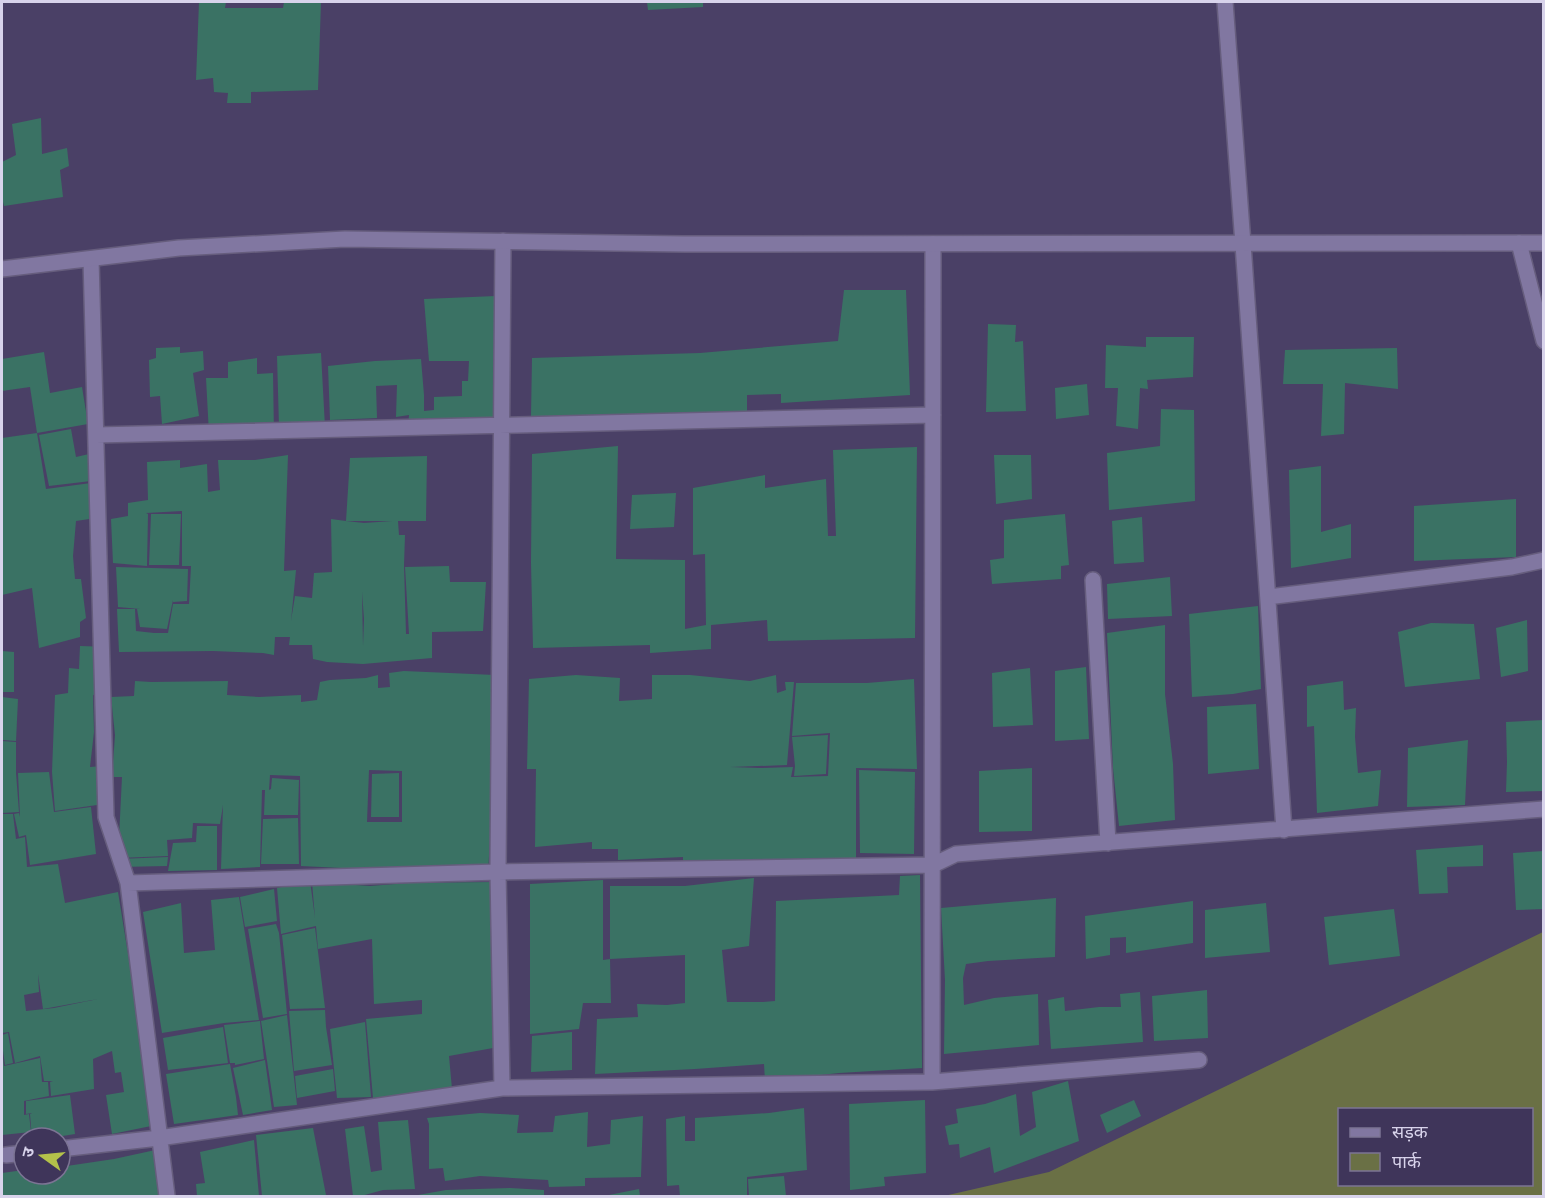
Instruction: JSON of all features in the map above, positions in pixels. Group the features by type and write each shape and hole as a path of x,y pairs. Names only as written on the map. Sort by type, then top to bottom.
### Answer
{"street":[{"path":"1225,2 1284,830"},
{"path":"2,269 179,248 345,239 684,244 1544,243"},
{"path":"502,1088 498,872 503,242"},
{"path":"1519,243 1544,341"},
{"path":"932,1082 933,244"},
{"path":"91,259 106,817 128,883 167,1197"},
{"path":"96,435 933,415"},
{"path":"1268,597 1512,567 1544,560"},
{"path":"1093,580 1108,843"},
{"path":"128,883 498,872 933,865 956,854 1544,809"},
{"path":"72,1148 159,1138 502,1088 932,1082 1199,1060"},
{"path":"6,1155 12,1154"}],"green space":[{"path":"1543,932 1543,1196 944,1196 1049,1172"}],"building":[{"path":"199,2 226,2 225,8 283,8 284,2 321,2 318,90 251,92 251,103 227,103 228,93 214,92 213,78 196,80"},
{"path":"647,2 703,2 703,7 648,10"},
{"path":"41,118 42,154 67,148 69,166 60,170 63,197 4,206 2,162 16,155 12,124"},
{"path":"844,290 906,290 910,395 781,403 781,394 747,395 747,414 602,418 531,416 532,358 700,353 838,341"},
{"path":"496,296 499,423 408,427 409,415 396,417 397,385 376,386 377,418 330,420 328,366 421,359 424,411 434,410 434,397 462,396 462,381 468,381 469,361 429,361 424,299"},
{"path":"988,324 1016,325 1015,342 1023,341 1026,411 986,412"},
{"path":"1146,337 1194,337 1193,377 1147,380 1148,389 1140,388 1138,429 1116,426 1118,388 1105,388 1106,345 1146,347"},
{"path":"180,347 180,353 203,351 204,370 193,373 199,416 162,424 160,396 150,397 149,360 156,358 156,348"},
{"path":"1397,348 1398,389 1345,383 1344,434 1321,436 1323,384 1283,384 1285,350"},
{"path":"44,352 50,393 82,387 88,424 37,433 30,387 2,391 2,359"},
{"path":"321,353 325,427 279,427 277,356"},
{"path":"257,358 257,374 273,373 274,435 209,434 206,378 228,378 228,362"},
{"path":"1087,384 1089,415 1056,419 1055,388"},
{"path":"1161,409 1194,410 1195,501 1109,510 1107,453 1160,446"},
{"path":"71,429 76,457 89,454 91,481 49,486 39,435"},
{"path":"37,433 46,489 91,483 96,518 76,521 73,556 75,579 81,579 86,618 80,622 80,637 39,648 32,588 2,595 2,438"},
{"path":"618,446 616,559 685,560 685,629 706,625 705,554 693,555 693,488 765,475 765,488 826,479 828,536 836,536 833,450 917,447 915,638 768,641 767,620 711,625 711,649 650,653 650,645 533,648 532,454"},
{"path":"288,455 284,571 296,570 291,621 295,596 312,598 314,573 332,572 331,519 346,521 350,458 427,456 426,521 398,521 399,535 405,535 404,565 406,634 409,634 405,567 449,566 450,582 486,582 483,631 432,632 432,658 363,664 313,659 312,645 289,645 290,637 275,637 274,655 213,651 119,652 117,609 135,609 136,631 168,633 173,604 189,604 191,566 182,566 182,511 146,513 148,514 147,566 113,563 111,519 128,516 128,503 148,500 147,462 180,460 180,468 207,464 208,492 220,490 218,460 255,460","holes":["346,521 392,521 364,523","362,592 364,619 363,646"]},
{"path":"994,455 1031,455 1032,499 996,504"},
{"path":"1321,466 1321,532 1351,524 1351,558 1291,568 1289,470"},
{"path":"676,493 674,527 630,529 632,495"},
{"path":"1516,499 1516,557 1414,561 1414,506"},
{"path":"151,514 181,514 179,565 149,565"},
{"path":"1065,514 1069,565 1061,566 1061,579 992,584 990,560 1004,558 1004,520"},
{"path":"1142,517 1144,562 1114,564 1112,521"},
{"path":"116,567 188,569 187,601 173,602 173,600 167,629 140,627 137,609 140,609 118,607"},
{"path":"1170,577 1172,616 1108,619 1107,584"},
{"path":"1258,606 1261,689 1192,697 1189,614"},
{"path":"1527,620 1528,671 1501,677 1496,628"},
{"path":"1431,623 1474,624 1480,679 1405,687 1398,632"},
{"path":"1165,625 1165,694 1173,764 1175,820 1119,826 1113,768 1107,633"},
{"path":"80,646 109,647 108,693 93,695 94,732 90,767 103,766 104,804 55,811 52,772 55,695 68,693 69,668 79,669"},
{"path":"2,651 14,652 14,692 2,692"},
{"path":"1086,667 1089,739 1055,741 1055,671"},
{"path":"1030,668 1033,725 993,727 992,673"},
{"path":"404,671 495,675 494,776 488,872 301,866 300,776 270,775 269,790 272,778 299,780 298,815 264,815 265,790 262,790 260,867 221,869 223,805 220,824 193,823 192,838 167,840 168,856 118,858 122,777 112,777 115,735 111,697 134,696 135,681 228,681 227,695 259,697 301,695 301,702 317,700 320,682 330,680 378,675 378,688 390,687 389,673","holes":["369,770 402,771 402,822 367,822"]},
{"path":"576,675 620,678 619,701 652,699 652,675 690,675 750,681 776,675 777,693 786,690 785,682 794,682 787,765 730,767 793,767 791,777 828,776 830,733 792,736 796,683 867,683 914,679 917,769 856,768 856,861 720,862 683,861 683,857 618,860 618,849 592,849 592,842 535,847 536,769 527,769 529,679"},
{"path":"1343,681 1344,710 1356,708 1355,737 1358,773 1381,770 1378,806 1317,813 1314,726 1307,727 1307,686"},
{"path":"2,697 18,699 16,741 2,740"},
{"path":"1256,704 1259,769 1208,774 1207,707"},
{"path":"1544,720 1544,791 1506,792 1506,722"},
{"path":"828,735 826,774 794,776 792,737"},
{"path":"1468,740 1465,805 1407,807 1408,748"},
{"path":"2,741 16,742 19,812 2,813"},
{"path":"1032,768 1032,831 979,832 979,771"},
{"path":"859,770 915,772 914,854 860,853"},
{"path":"49,772 54,812 91,807 96,854 30,865 26,835 19,837 14,814 19,813 20,817 18,773"},
{"path":"399,773 399,817 371,817 372,774"},
{"path":"2,814 13,814 16,839 25,837 27,867 58,864 65,903 118,892 143,1032 156,1125 112,1134 106,1095 124,1092 121,1072 115,1073 112,1051 93,1059 94,1089 51,1096 50,1082 53,1081 44,1081 40,1056 15,1063 9,1032 2,1033","holes":["38,974 43,1009 98,999 54,1008 26,1011 24,995 39,992"]},
{"path":"298,818 299,864 261,864 263,819"},
{"path":"197,826 217,826 217,870 168,871 173,843 196,842"},
{"path":"1483,845 1483,866 1447,867 1448,893 1419,894 1416,850"},
{"path":"1544,851 1544,909 1516,910 1513,853"},
{"path":"168,857 167,866 119,867 119,859"},
{"path":"920,875 922,1068 839,1073 765,1081 764,1064 595,1074 597,1019 638,1017 637,1004 685,1003 685,955 610,959 610,886 685,886 754,878 749,946 722,950 727,1002 763,1002 775,1001 776,901 899,895 900,876"},
{"path":"603,880 603,960 610,959 611,1003 583,1003 579,1029 530,1034 530,884"},
{"path":"310,881 315,918 312,882 370,886 493,882 493,1048 449,1056 452,1089 373,1098 366,1019 422,1014 422,1000 374,1004 372,939 318,949 316,926 281,934 277,888"},
{"path":"274,889 277,921 245,927 240,897"},
{"path":"239,897 259,1020 162,1033 143,912 181,903 184,953 215,950 211,900"},
{"path":"1056,898 1055,957 966,964 963,978 964,1005 994,998 1038,994 1039,1045 944,1054 945,980 941,908"},
{"path":"1193,901 1193,943 1126,953 1126,937 1110,938 1110,955 1086,959 1085,916"},
{"path":"1266,903 1270,952 1205,958 1205,910"},
{"path":"1394,909 1400,956 1329,965 1324,917"},
{"path":"276,924 279,933 287,1014 263,1018 248,929"},
{"path":"315,928 325,1008 290,1009 282,935"},
{"path":"1207,990 1208,1038 1154,1041 1152,996"},
{"path":"1140,992 1143,1042 1051,1049 1048,1000 1064,997 1065,1011 1121,1007 1120,994"},
{"path":"325,1010 332,1065 294,1071 289,1011"},
{"path":"287,1015 297,1105 274,1107 261,1021"},
{"path":"260,1021 264,1059 235,1065 235,1063 230,1063 224,1025"},
{"path":"365,1022 371,1097 337,1098 330,1029"},
{"path":"223,1027 228,1063 168,1070 163,1038"},
{"path":"572,1032 572,1070 531,1072 532,1036"},
{"path":"8,1033 13,1063 5,1065 2,1035"},
{"path":"2,1058 4,1066 40,1058 42,1082 48,1082 49,1096 24,1101 24,1115 29,1114 30,1126 12,1126 12,1134 2,1135"},
{"path":"265,1060 272,1110 243,1115 233,1068"},
{"path":"230,1064 238,1115 174,1124 166,1074"},
{"path":"333,1069 335,1091 297,1098 295,1076"},
{"path":"1068,1081 1079,1141 994,1173 990,1147 960,1158 959,1144 949,1145 945,1126 958,1123 956,1109 985,1104 1016,1094 1020,1136 1036,1127 1032,1092"},
{"path":"70,1095 75,1134 72,1134 72,1126 31,1126 30,1114 32,1113 26,1114 26,1101"},
{"path":"925,1100 926,1173 884,1177 885,1186 850,1190 849,1104"},
{"path":"1134,1100 1141,1116 1107,1133 1100,1115"},
{"path":"804,1108 807,1170 747,1177 747,1196 680,1196 679,1185 667,1186 666,1119 685,1116 685,1141 695,1141 695,1118"},
{"path":"588,1112 587,1147 610,1144 611,1120 643,1116 641,1177 585,1178 585,1186 549,1187 548,1180 480,1176 445,1181 443,1168 429,1169 427,1118 480,1113 519,1115 517,1133 553,1132 555,1116"},
{"path":"408,1120 415,1189 383,1190 353,1196 345,1129 364,1126 371,1172 382,1170 378,1122"},
{"path":"313,1128 326,1195 262,1196 256,1135"},
{"path":"254,1140 259,1196 197,1196 196,1184 205,1183 200,1152"},
{"path":"160,1149 166,1196 3,1196 2,1173 12,1172 12,1186 72,1186 72,1165"},
{"path":"784,1176 786,1196 749,1196 748,1179"},
{"path":"510,1188 544,1190 544,1196 418,1196 446,1190"},
{"path":"639,1189 640,1196 609,1196 609,1195"}]}
